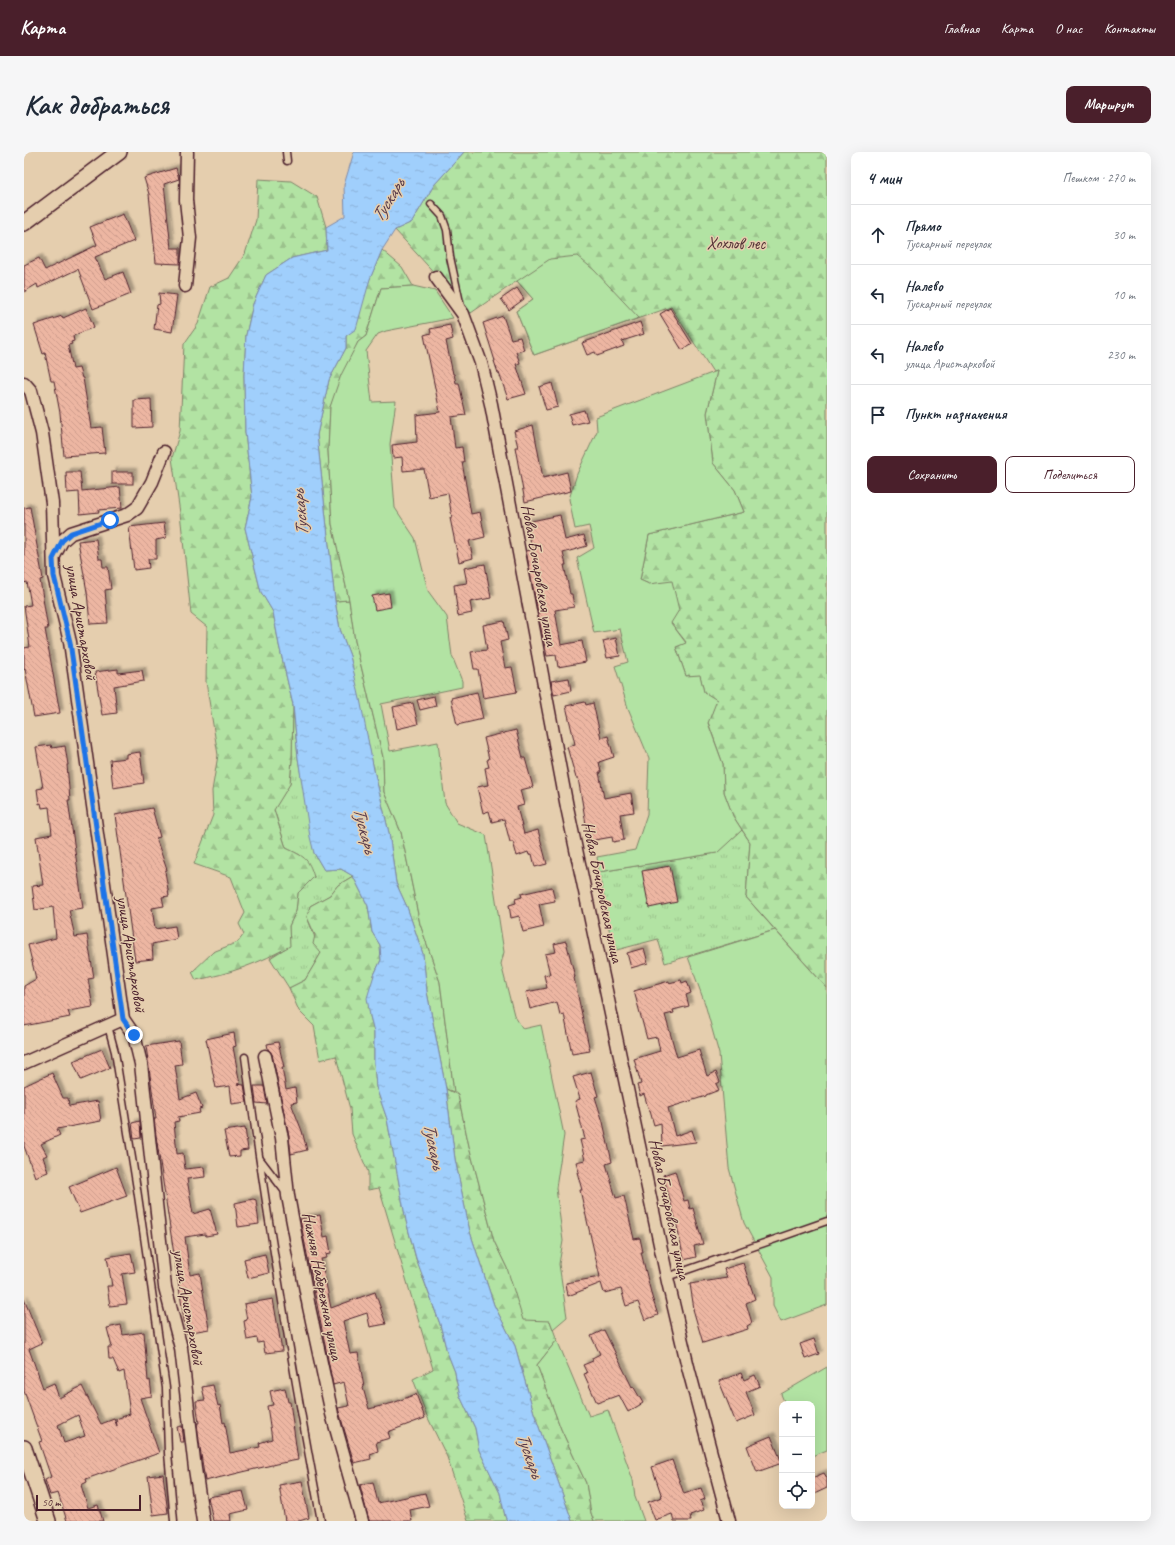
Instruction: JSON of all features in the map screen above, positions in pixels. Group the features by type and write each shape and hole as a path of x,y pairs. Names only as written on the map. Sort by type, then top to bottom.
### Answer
{"street":[{"path":"24,224 119,152"},
{"path":"185,286 190,238 186,200 187,152"},
{"name":"Новая Бочаровская улица","path":"436,277 463,314 481,363 491,404 566,799 667,1277 688,1367 729,1521"},
{"name":"улица Аристарховой","path":"28,387 42,433 50,495 54,576 70,642 123,1019 134,1035 141,1064 165,1287 181,1348 195,1469 203,1521"},
{"path":"53,559 62,541 71,533 127,515 137,508 152,482 164,452"},
{"path":"24,1062 123,1019"},
{"name":"Нижняя Набережная улица","path":"265,1056 282,1138 288,1196 332,1414 362,1521"},
{"path":"24,1448 48,1521"}],"lane":[{"path":"286,152 286,162"},
{"path":"431,204 442,216 447,230 450,257 463,314"},
{"path":"108,1026 115,1052 137,1189 166,1388 168,1453 174,1521"},
{"path":"245,1057 258,1158 289,1348 320,1521"},
{"path":"258,1158 288,1196"},
{"path":"667,1277 827,1221"}],"green space":[{"name":"Хохлов лес","path":"464,152 827,152 827,988 746,897 750,842 733,816 724,792 723,764 708,722 716,701 704,692 700,676 686,676 676,647 686,642 671,623 649,584 640,580 649,535 744,512 735,490 713,463 707,413 717,371 713,372 671,307 534,355 516,311 533,299 517,281 471,313 395,230 412,222 434,185"},
{"path":"258,179 291,181 317,197 326,227 327,250 292,258 266,275 253,304 246,335 244,375 245,432 252,497 245,528 261,592 273,612 293,705 290,784 274,810 286,848 307,861 314,877 298,893 296,911 289,926 290,946 267,958 244,967 220,975 196,980 192,972 213,952 238,942 244,934 239,924 245,913 231,877 194,864 213,815 212,791 218,755 206,682 207,627 191,614 180,513 172,458 180,431 184,344 198,324 210,287 229,278 245,254 256,220"},
{"path":"382,250 402,267 413,286 381,288 366,336 358,342 330,407 328,450 332,524 349,600 335,601 317,435 329,380 346,348 346,336"},
{"path":"577,256 594,270 639,318 534,355 516,311 533,299 517,281 550,259"},
{"path":"413,286 435,291 453,318 386,331 378,334 366,351 372,402 396,401 390,444 395,508 415,538 428,591 447,617 452,656 462,681 462,687 381,704 390,751 438,742 445,803 457,823 486,835 504,952 501,964 514,1015 523,1029 541,1025 564,1135 556,1188 563,1241 559,1264 567,1317 553,1329 550,1321 523,1320 507,1268 494,1241 469,1146 458,1095 454,1092 440,982 420,924 401,832 384,792 383,757 355,641 349,600 332,524 328,450 330,407 341,375 358,342 366,336 381,288"},
{"path":"717,371 707,413 713,463 735,490 744,512 649,535 640,580 649,584 672,581 679,610 671,623 686,643 676,647 686,676 700,675 704,692 717,700 708,723 723,764 724,792 733,816 742,830 717,853 599,872 597,857 635,850 647,814 649,758 628,708 615,666 628,662 620,629 594,633 577,558 594,548 589,526 575,529 569,499 577,474 597,431 596,417"},
{"path":"349,600 355,641 383,757 384,792 401,832 420,924 440,982 454,1092 446,1089 427,992 423,954 407,907 396,883 389,833 350,656 340,629 335,601"},
{"path":"293,705 298,758 314,853 324,870 341,869 353,876 338,885 330,895 310,906 307,917 321,953 305,980 289,988 270,958 289,946 289,926 296,911 298,893 314,877 300,855 286,848 274,809 290,784"},
{"path":"742,830 750,842 746,897 775,930 665,963 658,939 613,951 599,872 716,853"},
{"path":"353,876 368,906 372,932 380,945 381,960 374,975 370,1016 374,1032 376,1087 387,1119 406,1221 416,1259 440,1324 447,1352 455,1372 460,1396 475,1428 479,1450 500,1493 507,1521 468,1521 447,1457 427,1416 413,1379 433,1369 379,1188 368,1190 368,1172 352,1134 350,1109 336,1056 320,1060 314,1026 299,1011 289,988 305,980 321,953 313,944 315,935 307,917 310,906 330,895 338,885"},
{"path":"775,930 827,988 827,1305 781,1322 773,1306 773,1277 744,1223 729,1168 719,1054 705,1004 688,957"},
{"path":"446,1089 458,1095 469,1146 494,1241 507,1268 550,1321 557,1340 537,1365 561,1429 586,1483 591,1513 594,1521 572,1521 534,1413 515,1346 494,1305 470,1232 455,1159"},
{"path":"557,1340 589,1416 608,1410 633,1480 635,1497 644,1521 594,1521 591,1513 586,1483 561,1429 537,1365"},
{"path":"827,1367 827,1450 815,1455 815,1401 784,1401 781,1394"}],"water":[{"name":"Тускарь","path":"354,152 464,152 434,185 412,222 395,230 382,250 370,279 356,329 346,336 346,348 329,380 317,435 335,601 340,629 350,656 360,699 374,770 389,833 396,883 407,907 423,954 427,992 446,1089 455,1159 470,1232 494,1305 515,1346 534,1413 572,1521 507,1521 500,1493 479,1450 475,1428 460,1396 455,1372 447,1352 440,1324 416,1258 406,1221 387,1119 376,1087 374,1032 367,998 374,975 381,960 380,945 372,932 368,906 353,876 341,869 324,870 314,853 310,837 298,758 293,705 273,612 261,592 245,528 252,497 245,432 244,375 246,335 253,304 266,275 292,258 327,250 326,227 345,216 344,185"}],"building":[{"path":"176,168 179,179 164,184 171,248 180,248 180,264 156,263 149,194 144,178"},
{"path":"123,214 134,241 95,257 105,279 123,272 131,294 93,309 78,269 38,288 37,284 24,292 24,265 39,258 45,270 97,245 90,227"},
{"path":"517,288 524,299 509,310 501,299"},
{"path":"159,293 177,295 172,332 154,329 157,305 160,304"},
{"path":"86,308 94,327 73,336 74,341 71,342 72,344 68,345 73,369 79,368 83,378 91,428 102,427 105,453 64,456 60,413 54,381 51,381 45,353 43,354 34,325 62,316 63,318"},
{"path":"670,308 692,344 682,350 660,314"},
{"path":"503,316 511,339 520,337 524,350 516,352 520,363 516,364 526,394 508,399 494,361 483,323"},
{"path":"640,322 644,334 622,341 624,346 597,356 595,352 587,355 582,343"},
{"path":"450,325 453,339 446,341 453,374 456,383 459,383 466,415 451,417 455,448 462,447 464,462 462,462 471,514 480,512 485,537 469,541 473,558 459,562 450,518 452,518 448,493 429,497 424,469 403,471 402,457 393,458 392,445 417,442 416,415 440,412 424,335 431,333 430,329"},
{"path":"552,383 558,407 546,410 539,387"},
{"path":"151,399 152,427 134,428 134,400"},
{"path":"584,410 588,421 572,425 569,414"},
{"path":"533,425 543,478 567,472 571,491 525,502 515,447 518,447 514,431"},
{"path":"66,472 80,472 82,491 120,487 122,508 98,510 99,512 80,514 79,492 67,493"},
{"path":"112,472 133,472 133,484 112,484"},
{"path":"30,507 43,579 40,580 48,629 45,629 60,713 34,717 25,669 24,670 24,648 30,647 24,606 31,605 27,582 24,583 24,508"},
{"path":"560,515 565,540 584,535 587,546 563,553 566,565 564,565 574,607 555,610 561,645 582,641 586,662 558,667 556,655 547,656 526,551 532,550 527,522"},
{"path":"164,523 166,538 156,540 156,559 148,559 149,568 134,570 129,527"},
{"path":"96,539 99,559 102,559 103,567 108,567 111,589 105,590 108,623 90,624 87,592 78,541"},
{"path":"485,564 491,598 470,602 472,613 458,616 454,585 467,583 464,568"},
{"path":"389,593 391,607 375,610 372,596"},
{"path":"504,621 508,640 500,642 505,668 512,667 517,692 483,698 478,669 474,669 471,652 487,650 483,625"},
{"path":"616,638 620,656 607,658 603,641"},
{"path":"118,669 118,673 142,670 144,681 114,686 117,713 102,715 95,672"},
{"path":"569,678 571,691 554,695 551,681"},
{"path":"477,692 483,719 457,725 451,698"},
{"path":"434,696 436,706 420,710 417,700"},
{"path":"585,702 586,705 593,703 601,738 608,736 614,757 599,762 601,772 599,772 604,798 631,793 634,812 620,814 624,840 613,842 612,837 589,841 578,778 576,778 567,747 575,744 566,706"},
{"path":"413,703 418,724 397,729 393,707"},
{"path":"516,730 523,758 525,758 533,787 520,790 524,805 517,807 524,834 538,830 547,864 535,867 532,854 529,855 528,852 517,856 513,842 510,842 504,819 492,822 489,811 483,813 477,787 488,785 485,768 489,767 487,760 489,759 484,738"},
{"path":"51,745 52,748 65,746 68,765 70,800 68,800 83,908 69,910 75,937 87,935 94,978 88,979 93,1007 68,1011 70,1017 24,1026 24,986 36,979 28,945 56,938 53,907 35,910 32,886 43,885 36,837 52,834 49,807 42,808 41,803 39,804 37,789 43,788 36,747"},
{"path":"140,752 144,783 113,788 110,760 126,758 126,754"},
{"path":"152,808 160,837 156,838 167,870 165,871 169,896 162,897 164,906 152,908 155,929 175,926 177,939 152,944 153,959 135,961 115,815"},
{"path":"670,866 677,902 649,908 642,871"},
{"path":"552,887 555,901 539,904 544,927 523,932 519,916 511,918 509,905 516,903 515,899 522,897 521,894"},
{"path":"566,941 590,1051 572,1054 564,1014 560,1015 557,1002 530,1009 526,992 547,988 544,975 550,974 545,954 556,952 554,944"},
{"path":"644,948 648,963 631,968 627,953"},
{"path":"681,980 682,983 687,981 691,993 686,995 689,1006 673,1010 674,1013 665,1015 677,1057 699,1050 707,1076 716,1072 720,1082 716,1084 719,1090 706,1096 668,1108 675,1136 692,1130 696,1142 662,1146 661,1123 654,1125 644,1094 640,1096 637,1085 641,1084 634,1059 660,1051 657,1037 647,1039 634,991 669,981 669,983"},
{"path":"234,1033 236,1046 233,1047 240,1084 237,1084 244,1085 247,1102 232,1104 230,1086 216,1088 206,1039"},
{"path":"179,1041 182,1064 175,1065 180,1099 196,1093 202,1108 199,1109 200,1113 178,1117 179,1121 174,1122 177,1154 183,1153 185,1169 204,1167 205,1177 187,1179 193,1214 210,1209 217,1234 185,1237 190,1275 200,1273 209,1329 186,1333 156,1136 154,1119 156,1119 146,1046"},
{"path":"278,1042 284,1067 282,1067 286,1090 295,1088 297,1102 291,1103 302,1131 307,1150 291,1154 289,1137 272,1054 268,1049 267,1044"},
{"path":"102,1049 110,1068 81,1080 73,1061"},
{"path":"591,1072 598,1096 595,1097 603,1122 612,1162 606,1164 616,1198 624,1196 634,1239 640,1238 643,1252 641,1252 658,1315 645,1320 638,1302 626,1306 621,1289 604,1293 601,1283 568,1296 566,1283 600,1277 580,1190 582,1190 576,1162 585,1160 580,1140 585,1139 575,1101 580,1099 573,1077"},
{"path":"52,1073 63,1098 68,1098 69,1106 98,1101 101,1121 57,1129 60,1135 41,1144 47,1155 43,1157 48,1172 35,1177 24,1146 24,1086"},
{"path":"254,1086 264,1086 267,1104 256,1103"},
{"path":"140,1121 141,1138 134,1139 132,1123"},
{"path":"245,1128 248,1150 240,1151 240,1156 229,1157 224,1131"},
{"path":"116,1167 127,1196 80,1213 69,1187"},
{"path":"675,1171 684,1201 688,1200 690,1209 693,1208 703,1244 694,1246 696,1257 684,1260 676,1221 663,1175"},
{"path":"253,1199 256,1200 259,1224 238,1227 235,1203"},
{"path":"320,1215 324,1237 328,1236 331,1253 326,1254 327,1258 321,1259 331,1308 375,1292 386,1324 370,1327 367,1313 343,1321 350,1354 358,1353 363,1388 369,1409 393,1403 416,1394 425,1418 388,1432 390,1438 376,1442 378,1451 370,1454 371,1459 354,1463 338,1408 349,1406 344,1382 333,1385 300,1219"},
{"path":"131,1253 135,1272 122,1274 127,1304 110,1306 107,1286 112,1286 107,1257"},
{"path":"265,1254 269,1273 248,1278 244,1259"},
{"path":"743,1263 755,1299 746,1303 752,1323 747,1326 748,1329 703,1343 693,1309 690,1284 727,1278 724,1269"},
{"path":"24,1299 42,1343 29,1349 43,1388 54,1383 59,1398 82,1386 101,1424 114,1419 117,1426 116,1419 130,1414 124,1371 119,1373 113,1359 109,1359 108,1347 112,1347 107,1328 121,1325 123,1335 144,1332 148,1381 150,1380 152,1396 140,1398 159,1453 86,1479 87,1482 81,1485 88,1508 98,1505 103,1521 67,1521 58,1493 50,1495 45,1480 51,1477 39,1442 42,1441 24,1391","holes":["78,1415 85,1436 64,1443 58,1425"]},
{"path":"273,1299 282,1351 265,1353 263,1342 258,1343 257,1338 247,1340 244,1321 247,1320 244,1304"},
{"path":"604,1330 632,1387 633,1386 643,1403 628,1412 619,1395 597,1403 584,1374 587,1373 583,1365 593,1361 592,1358 600,1354 591,1336"},
{"path":"814,1339 819,1354 805,1359 800,1344"},
{"path":"741,1373 744,1380 755,1375 760,1386 746,1392 755,1415 736,1423 719,1381"},
{"path":"213,1385 218,1406 220,1405 223,1423 225,1422 230,1453 260,1447 259,1443 272,1439 267,1406 273,1405 270,1391 285,1388 288,1402 290,1402 298,1460 205,1481 199,1441 197,1423 199,1423 196,1401 205,1400 202,1387"},
{"path":"182,1426 184,1442 180,1442 177,1427"},
{"path":"771,1436 779,1456 779,1464 757,1472 747,1446"},
{"path":"672,1460 684,1494 701,1488 705,1499 700,1501 704,1510 690,1515 691,1521 674,1521 672,1514 655,1520 648,1502 662,1497 652,1467"},
{"path":"824,1473 827,1478 827,1488 815,1494 815,1477"},
{"path":"163,1474 168,1513 153,1515 148,1476"},
{"path":"302,1481 309,1518 299,1521 285,1521 279,1485"},
{"path":"373,1482 378,1503 425,1493 429,1506 410,1510 412,1521 369,1521 360,1485"},
{"path":"243,1491 248,1510 230,1514 231,1521 213,1521 208,1497"}],"route":[{"path":"110,520 71,533 62,541 53,559 54,576 70,642 123,1019 134,1035"}]}
